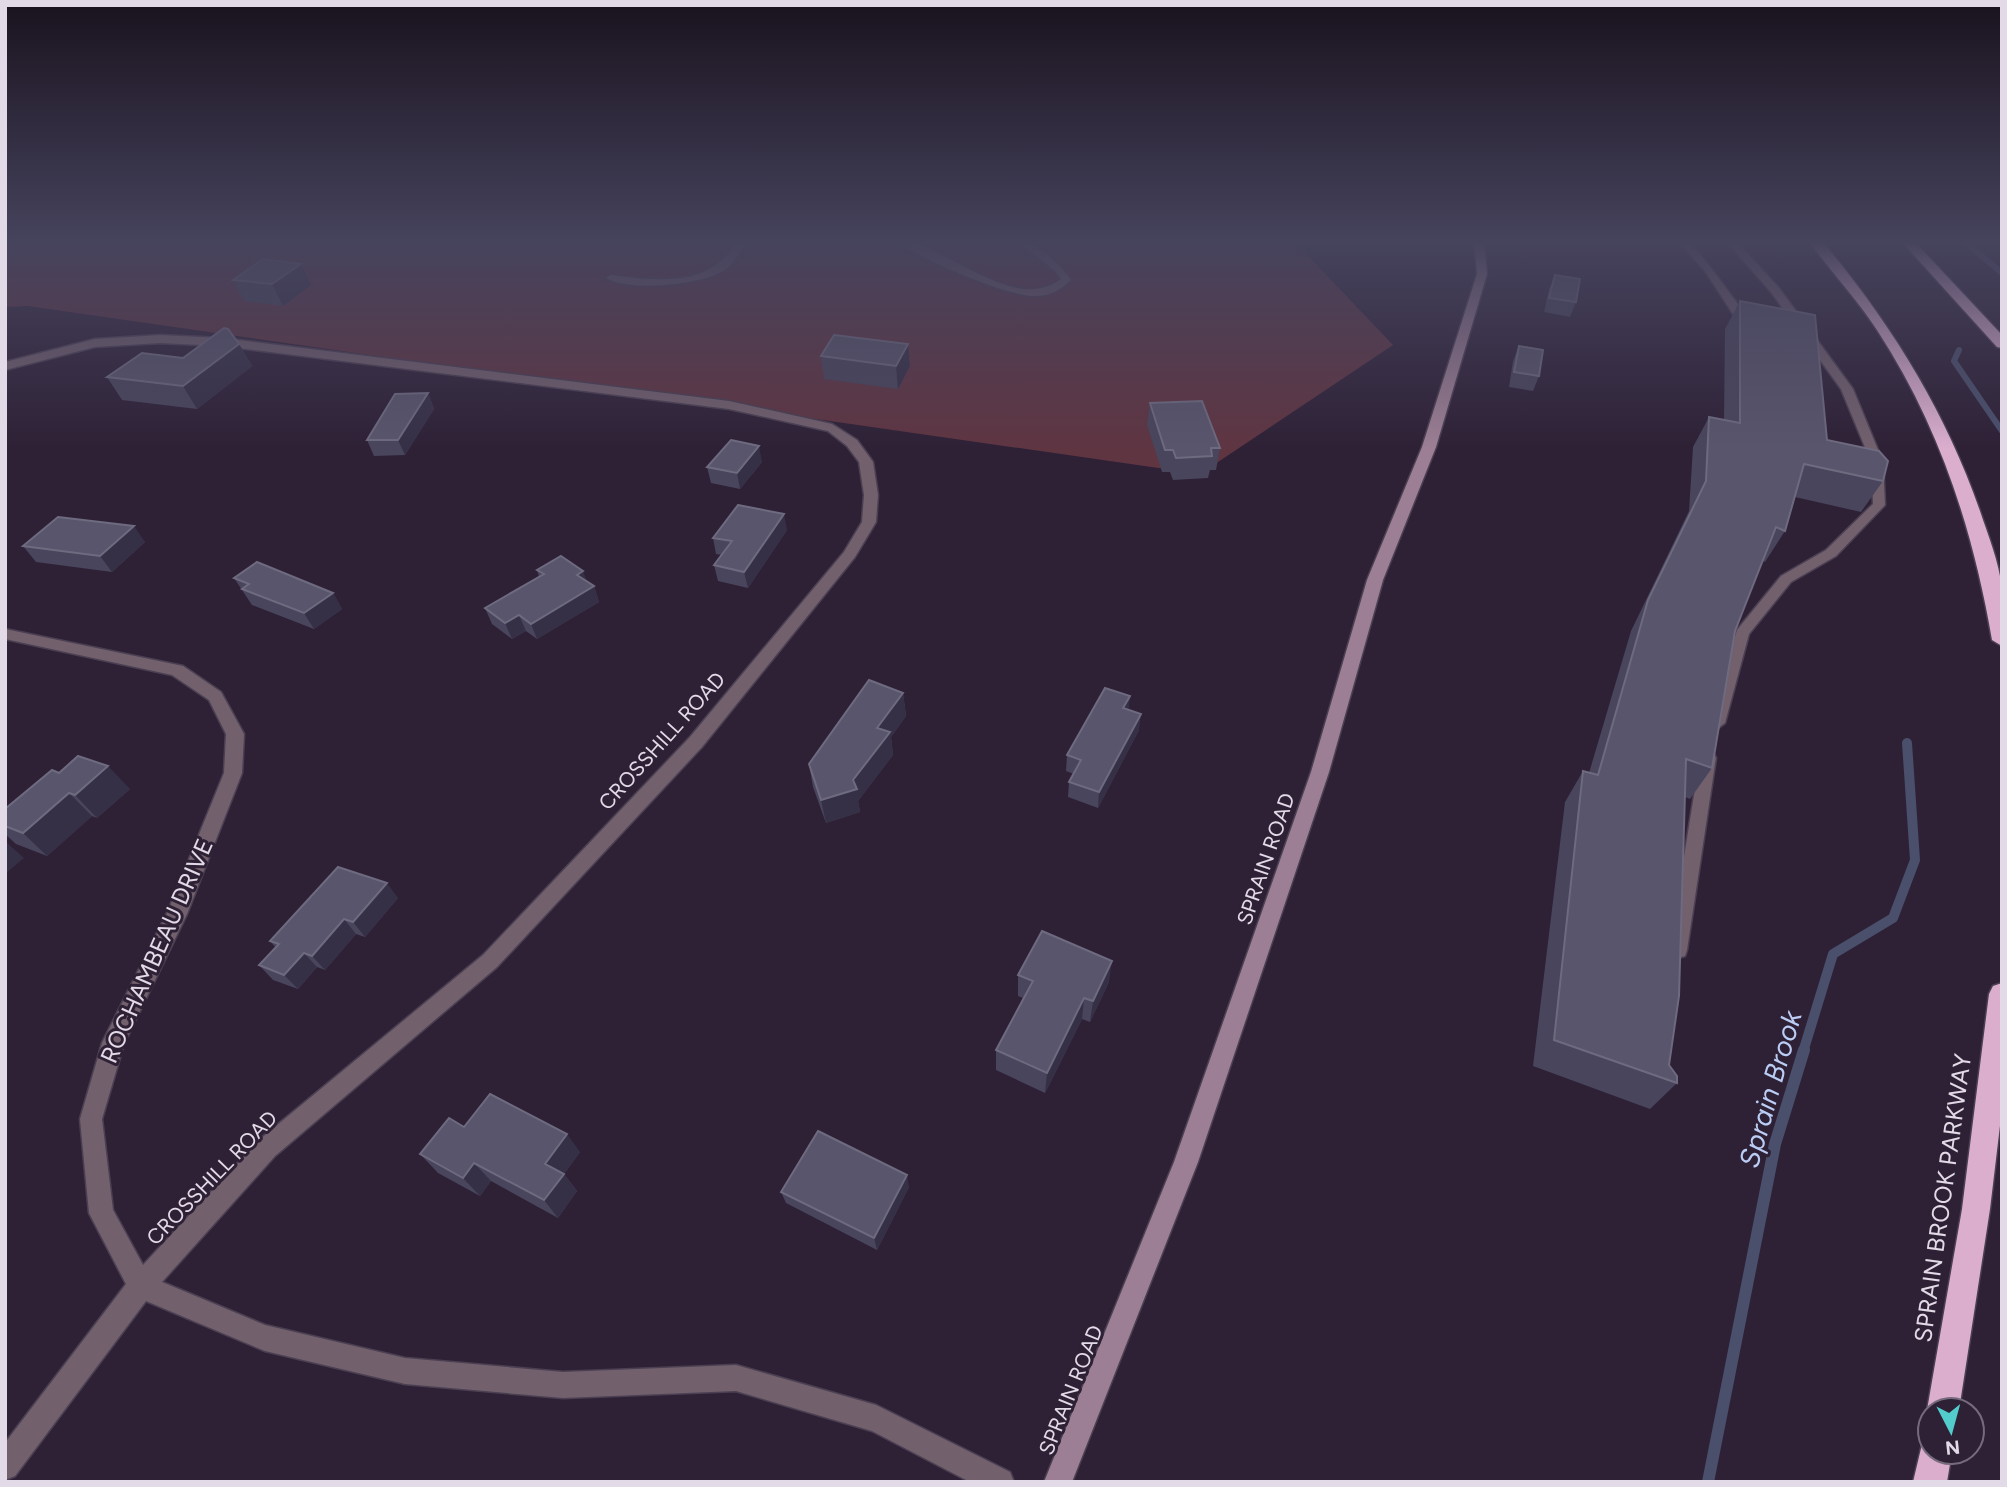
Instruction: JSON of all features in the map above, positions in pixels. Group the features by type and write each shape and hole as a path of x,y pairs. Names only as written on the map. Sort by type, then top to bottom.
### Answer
{"highway":[{"path":"1872,310 1887,331 1931,410 1955,465 1985,552 2002,640"},
{"path":"1972,310 2002,344"},
{"name":"SPRAIN BROOK PARKWAY","path":"1945,1396 1976,1209 2002,994"}],"street":[{"name":"SPRAIN ROAD","path":"1058,1482 1186,1162 1315,785 1375,580 1429,447 1471,310"},
{"name":"CROSSHILL ROAD","path":"5,366 95,343 133,340 222,342 729,405 832,428 852,443 866,462 872,495 869,522 850,554 696,742 490,961 267,1148 141,1286 5,1466"},
{"name":"ROCHAMBEAU DRIVE","path":"5,634 177,670 215,696 235,734 233,774 177,914 113,1043 91,1119 101,1213 141,1286"},
{"path":"141,1286 265,1338 405,1371 563,1385 736,1378 876,1419 1000,1482"}],"lane":[{"path":"1736,310 1748,324 1763,327"},
{"path":"1675,967 1712,741 1742,633 1786,579 1831,553 1878,505 1877,462 1847,389 1797,329 1787,310"}],"shaded area":[{"path":"59,310 1360,310 1393,345 1200,474"}],"building":[{"path":"1740,310 1790,310 1815,315 1827,440 1879,451 1888,461 1883,481 1804,464 1785,531 1776,527 1735,631 1712,768 1686,759 1679,996 1669,1065 1677,1076 1677,1083 1554,1040 1583,771 1598,775 1648,600 1706,481 1709,417 1740,423"},
{"path":"224,328 228,329 239,344 183,386 107,377 142,353 183,358"},
{"path":"834,335 908,344 896,366 821,356"},
{"path":"1519,346 1543,350 1539,376 1514,372"},
{"path":"428,393 398,440 367,440 395,394"},
{"path":"1202,401 1220,448 1211,448 1212,456 1176,458 1173,450 1165,450 1150,403"},
{"path":"731,440 759,446 737,473 707,467"},
{"path":"738,505 784,514 744,572 714,565 732,541 713,538"},
{"path":"58,517 134,526 100,556 23,546"},
{"path":"561,556 583,571 577,575 594,586 531,624 519,615 505,623 485,608 544,574 537,570"},
{"path":"257,562 333,593 304,613 242,589 249,584 234,578"},
{"path":"869,680 903,693 877,728 890,732 853,780 857,789 821,800 809,764"},
{"path":"1105,688 1130,696 1123,708 1141,714 1099,792 1069,782 1081,760 1067,755"},
{"path":"78,756 108,766 75,795 69,793 23,833 5,826 5,809 52,770 59,773"},
{"path":"338,867 387,883 353,922 344,919 312,956 304,953 284,975 259,965 279,944 270,941"},
{"path":"1042,931 1112,961 1093,1001 1084,998 1047,1073 996,1050 1033,981 1018,975"},
{"path":"490,1094 567,1134 545,1164 564,1174 544,1200 474,1163 463,1178 420,1154 449,1118 464,1127"},
{"path":"818,1131 907,1175 874,1238 781,1192"}],"waterway":[{"name":"Sprain Brook","path":"1959,350 1954,361 2002,431"},
{"name":"Sprain Brook","path":"1803,1052 1833,954 1893,918 1915,860 1907,743"},
{"name":"Sprain Brook","path":"1708,1482 1775,1144 1804,1050"}]}
